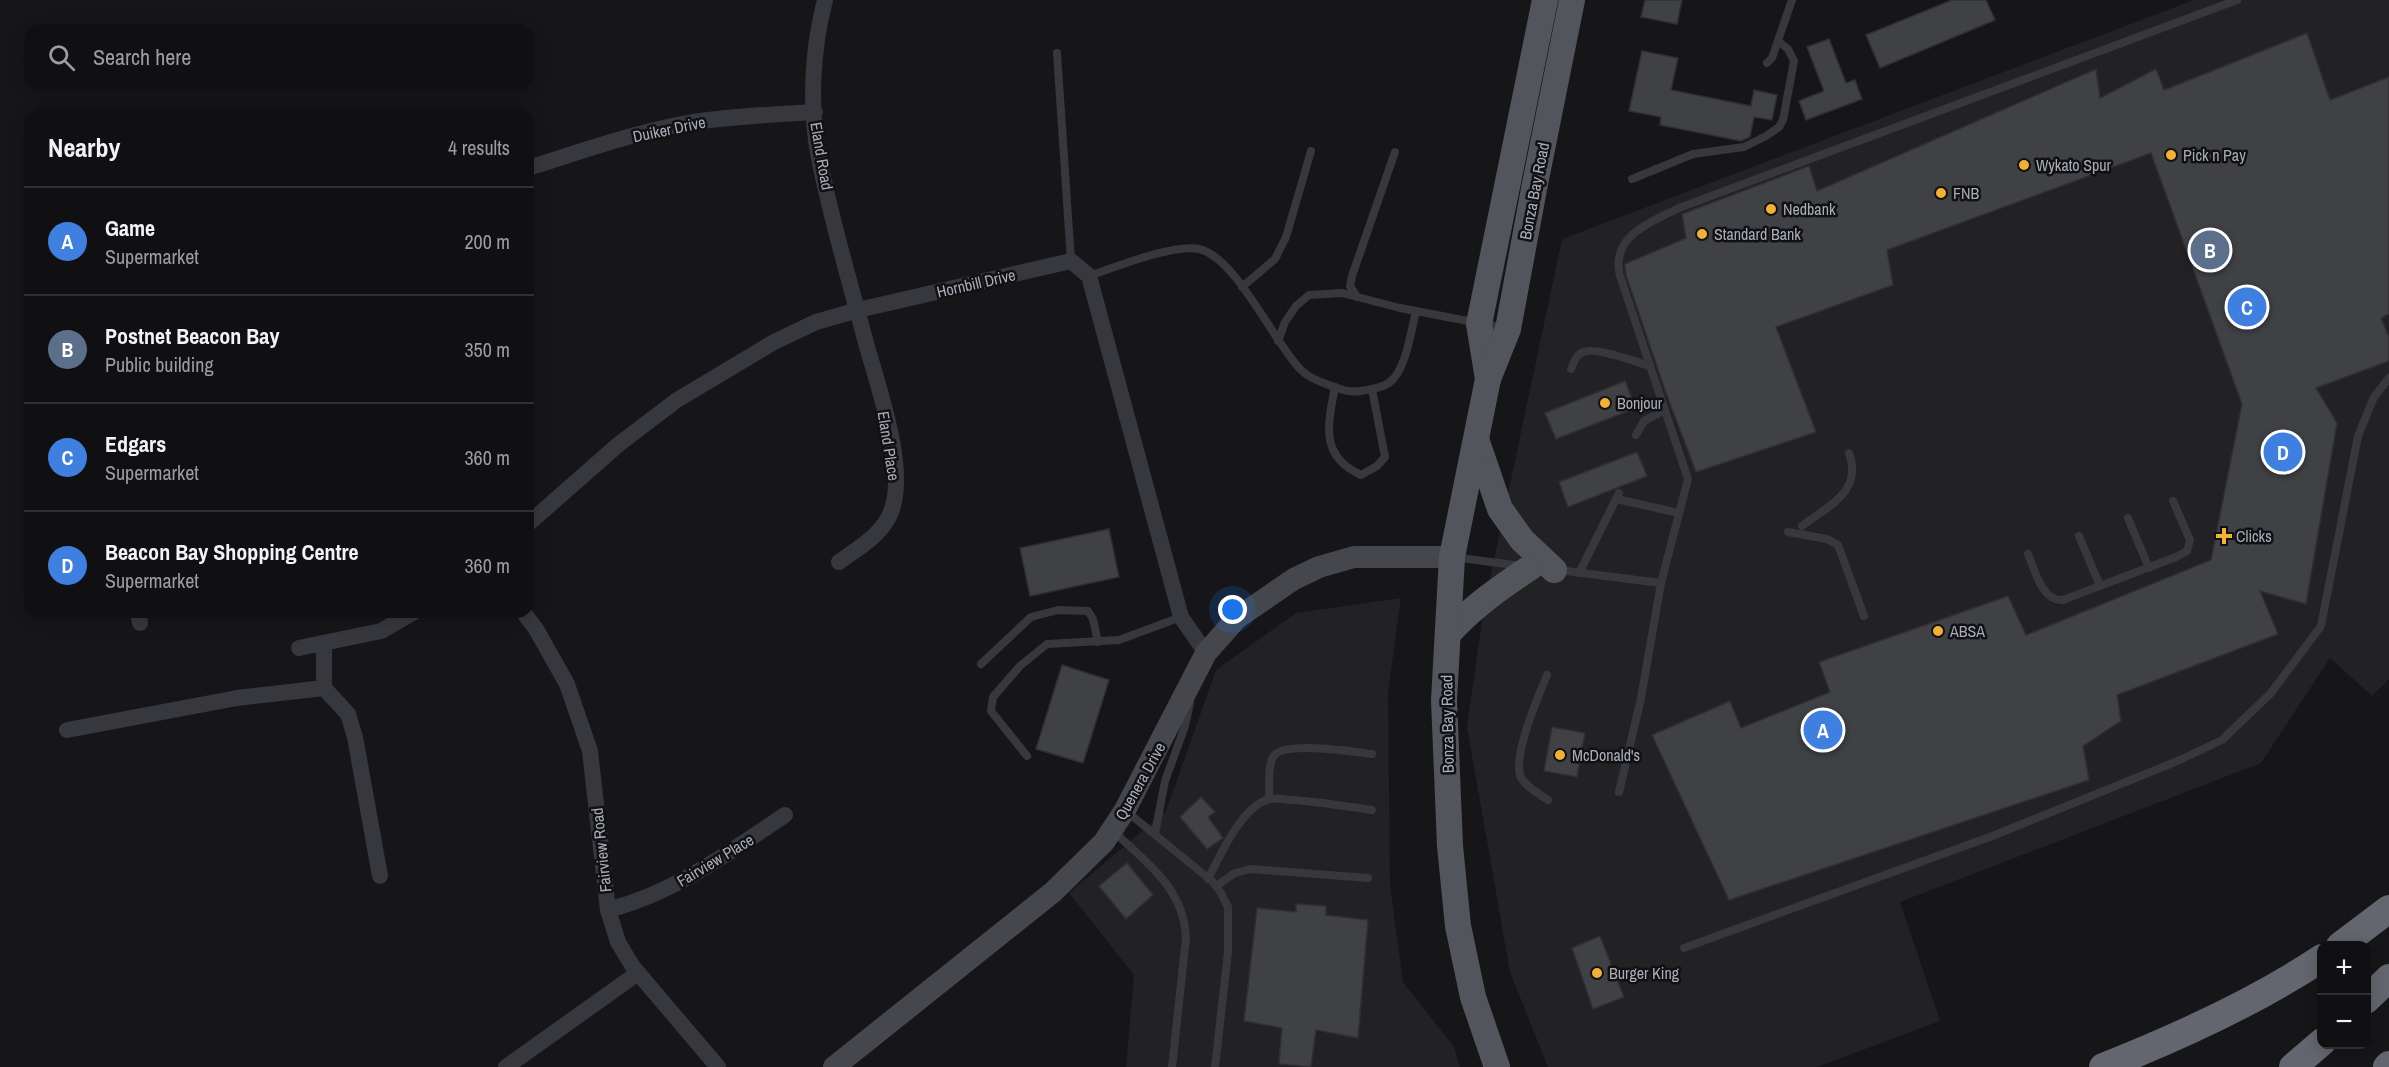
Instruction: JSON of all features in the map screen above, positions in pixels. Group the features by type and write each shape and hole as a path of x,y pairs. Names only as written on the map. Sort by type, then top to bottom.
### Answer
{"highway":[{"path":"2345,941 2389,909"},
{"path":"2103,1067 2221,1016 2291,979 2317,961"},
{"path":"2371,996 2389,978"},
{"path":"2293,1067 2317,1046"}],"main road":[{"name":"Bonza Bay Road","path":"1488,379 1479,324 1545,0"},
{"name":"Bonza Bay Road","path":"1497,1067 1473,997 1458,926 1450,846 1444,700 1452,557 1488,379 1509,329 1572,0"},
{"path":"1448,634 1466,614 1500,587 1543,568 1500,508 1476,439"}],"street":[{"name":"Eland Road","path":"825,0 818,27 814,76 819,157 858,310"},
{"name":"Duiker Drive","path":"534,166 646,132 685,124 815,112"},
{"path":"1071,261 1089,276 1181,617 1206,653"},
{"name":"Hornbill Drive","path":"534,519 619,444 677,400 774,342 816,322 858,310 1071,261"},
{"name":"Eland Place","path":"840,562 873,537 884,524 891,512 896,482 890,433 858,310"},
{"name":"Quenera Drive","path":"834,1067 1053,892 1078,869 1112,830 1125,810 1206,653 1237,618 1294,579 1319,567 1354,557 1452,557"},
{"path":"299,648 381,631 404,618"},
{"name":"Fairview Road","path":"528,618 567,684 590,751 608,910 618,942 639,973 718,1067"},
{"path":"324,644 324,688 348,714 355,737 380,876"},
{"path":"67,730 237,698 324,688"},
{"name":"Fairview Place","path":"608,910 635,903 693,876 785,815"},
{"path":"506,1067 639,973"}],"lane":[{"path":"1767,63 1772,58 1792,0"},
{"path":"1619,792 1641,698 1661,583 1688,479 1620,276 1618,262 1626,242 1637,228 1679,207 2237,0"},
{"path":"1632,179 1693,154 1744,147 1779,127 1784,120 1794,61 1788,49 1778,41"},
{"path":"1057,53 1071,261"},
{"path":"1242,287 1275,259 1286,237 1311,151"},
{"path":"1357,297 1350,286 1352,276 1395,152"},
{"path":"1089,276 1175,250 1200,249 1220,262 1242,287 1278,341 1302,371 1350,393 1389,383 1400,372 1416,311"},
{"path":"1278,341 1285,322 1296,306 1309,295 1342,293 1416,311 1509,329"},
{"path":"1571,369 1577,356 1587,350 1650,366"},
{"path":"1684,948 1995,835 2180,760 2222,740 2271,693 2321,626 2358,436 2374,397 2389,378"},
{"path":"1335,387 1328,429 1331,448 1348,469 1361,474 1377,466 1385,457 1372,389"},
{"path":"1636,435 1644,421 1665,410"},
{"path":"1802,526 1844,495 1850,485 1852,474 1849,453"},
{"path":"1579,573 1617,496 1680,513"},
{"path":"2028,554 2046,594 2053,599 2063,600 2149,568 2187,550 2190,540 2173,501"},
{"path":"2128,518 2149,568"},
{"path":"1788,532 1827,539 1838,545 1864,616"},
{"path":"2079,536 2100,586"},
{"path":"1452,557 1661,583"},
{"path":"981,664 1031,617 1044,613 1088,611 1093,619 1098,642"},
{"path":"1027,756 994,718 991,711 993,697 1020,666 1047,644 1119,640 1181,617"},
{"path":"1547,675 1532,710 1520,766 1523,781 1548,800"},
{"path":"1155,834 1164,781 1185,726 1194,676"},
{"path":"1269,798 1270,764 1273,756 1281,750 1304,748 1372,754"},
{"path":"1208,879 1244,818 1269,798 1322,802 1372,810"},
{"path":"1125,810 1216,886 1228,908 1228,952 1215,1067"},
{"path":"1112,830 1161,876 1173,892 1185,921 1186,938 1172,1067"},
{"path":"1216,886 1234,873 1250,869 1368,878"}],"shaded area":[{"path":"2194,0 2389,0 2389,679 2372,696 2330,658 2261,763 1900,902 1940,1021 1817,1067 1548,1067 1510,972 1467,727 1484,607 1562,239"},
{"path":"1401,598 1388,692 1390,886 1403,982 1454,1047 1460,1067 1126,1067 1134,975 1069,893 1166,811 1216,670 1296,613"}],"building":[{"path":"1645,0 1682,0 1677,24 1641,17"},
{"path":"1952,0 1986,0 1995,20 1880,68 1866,35"},
{"path":"2307,33 2330,100 2389,77 2389,314 2381,318 2389,337 2389,361 2316,388 2337,423 2306,604 2260,591 2278,634 2117,695 2121,721 2083,746 2089,780 1729,900 1652,735 1730,701 1741,728 1830,692 1819,662 2008,596 2026,635 2211,560 2242,404 2151,153 1887,250 1893,285 1776,327 1816,432 1696,472 1665,390 1626,275 1625,264 1686,238 1682,214 1809,166 1817,191 2096,69 2100,98 2156,69 2164,90"},
{"path":"1829,39 1846,83 1855,80 1862,99 1806,120 1799,101 1824,91 1807,47"},
{"path":"1642,51 1678,58 1671,90 1751,106 1754,90 1777,95 1772,120 1754,117 1750,137 1741,141 1660,125 1661,117 1629,111"},
{"path":"1625,381 1636,408 1556,439 1545,413"},
{"path":"1637,452 1647,476 1568,507 1559,482"},
{"path":"1109,529 1119,577 1030,596 1020,548"},
{"path":"1062,665 1109,680 1083,763 1036,749"},
{"path":"1552,727 1585,733 1577,777 1544,771"},
{"path":"1201,797 1215,812 1208,817 1223,838 1207,849 1180,817"},
{"path":"1127,863 1153,895 1126,919 1099,886"},
{"path":"1296,904 1326,906 1326,915 1368,920 1358,1038 1316,1030 1311,1067 1279,1064 1282,1028 1244,1021 1257,908 1296,912"},
{"name":"Burger King","path":"1600,936 1624,997 1593,1009 1572,948"}],"place":[{"name":"Pick n Pay","path":"2171,155"},
{"name":"Wykato Spur","path":"2024,165"},
{"name":"FNB","path":"1941,193"},
{"name":"Nedbank","path":"1771,209"},
{"name":"Standard Bank","path":"1702,234"},
{"name":"Postnet Beacon Bay","path":"2210,250"},
{"name":"Edgars","path":"2247,307"},
{"name":"Bonjour","path":"1605,403"},
{"name":"Beacon Bay Shopping Centre","path":"2283,452"},
{"name":"Clicks","path":"2224,536"},
{"name":"ABSA","path":"1938,631"},
{"name":"Game","path":"1823,730"},
{"name":"McDonald's","path":"1560,755"},
{"name":"Burger King","path":"1597,973"}]}
